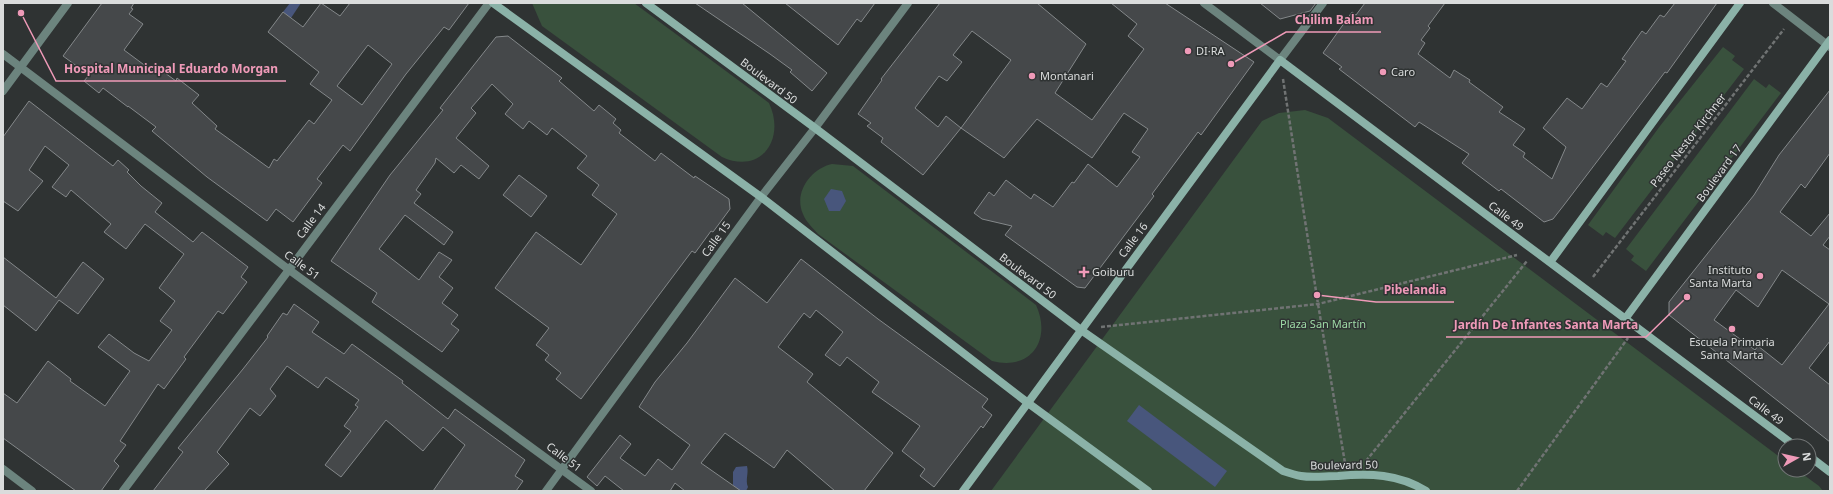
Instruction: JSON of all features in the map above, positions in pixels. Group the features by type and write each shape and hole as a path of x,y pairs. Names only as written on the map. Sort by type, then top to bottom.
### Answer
{"main road":[{"path":"493,3 761,197 1028,403 1148,491"},
{"name":"Boulevard 50","path":"646,3 815,128 1080,330 1283,471 1300,476 1314,477 1356,474 1393,476 1413,483 1426,491"},
{"path":"1550,261 1740,3"},
{"name":"Boulevard 17","path":"1625,319 1829,44"},
{"name":"Calle 49","path":"1280,60 1585,287 1625,319 1784,438"},
{"name":"Calle 16","path":"963,491 1280,60"},
{"path":"1817,462 1830,472"}],"street":[{"path":"3,91 68,3"},
{"name":"Calle 14","path":"123,491 489,3"},
{"name":"Calle 15","path":"546,491 761,197 815,128 908,3"},
{"name":"Calle 49","path":"1204,3 1280,60"},
{"name":"Calle 16","path":"1280,60 1323,3"},
{"path":"1773,3 1829,44"},
{"name":"Calle 51","path":"3,54 288,269 591,491"},
{"path":"3,469 32,491"}],"path":[{"name":"Paseo Nestor Kirchner","path":"1585,287 1792,18"},
{"path":"1280,60 1318,304 1347,475"},
{"path":"1080,330 1318,304 1535,250"},
{"path":"1356,474 1535,250"},
{"path":"1517,491 1636,326"}],"green space":[{"path":"532,3 634,3 769,103 773,116 774,129 772,141 766,150 758,157 748,161 736,161 722,157 542,26"},
{"path":"1723,47 1735,56 1732,60 1744,69 1615,238 1606,232 1603,236 1588,225 1660,126"},
{"path":"1754,79 1766,88 1769,84 1781,93 1646,271 1631,260 1634,256 1626,249"},
{"name":"Plaza San Martín","path":"1305,110 1328,118 1777,455 1777,478 1808,478 1823,491 991,491 1262,121 1279,113"},
{"path":"832,164 853,166 1036,305 1040,318 1041,330 1039,341 1035,350 1027,357 1018,361 1006,363 992,361 818,234 804,217 800,197 806,182 811,176 825,166"}],"water":[{"path":"290,3 301,3 291,18 283,12"},
{"path":"831,189 842,191 846,201 840,211 829,211 824,199"},
{"path":"1139,405 1227,471 1215,487 1127,421"},
{"path":"747,466 748,487 746,491 739,491 733,485 733,472 736,467"}],"building":[{"path":"102,3 134,3 131,8 133,9 129,14 143,24 124,50 151,70 154,65 176,81 177,78 199,95 192,103 217,126 215,129 269,168 274,159 277,161 309,120 314,124 332,100 310,84 319,72 268,32 283,12 303,27 321,3 340,16 350,3 469,3 449,30 444,27 406,74 350,151 343,145 317,179 322,183 293,222 276,209 267,221 207,177 152,131 156,127 103,88 99,93 84,81 89,75 63,56","holes":["368,45 392,64 362,105 337,86"]},
{"path":"695,3 742,3 827,73 812,91 790,72 792,70"},
{"path":"785,3 875,3 861,22 857,19 838,45"},
{"path":"940,3 1037,3 1086,44 1055,93 1092,120 1144,49 1128,36 1137,24 1111,3 1165,3 1254,62 1201,135 1198,132 1152,194 1154,196 1085,288 1077,287 1005,235 1012,226 982,219 974,213 989,192 994,196 1006,180 1031,199 1034,194 1053,207 1088,164 1117,187 1140,157 1132,152 1148,129 1124,113 1092,158 1037,119 1004,158 961,128 923,175 881,142 883,138 867,126 871,123 858,114 882,80 881,79","holes":["972,31 1011,60 961,128 946,116 938,127 915,108 939,76 947,81 962,62 953,55"]},
{"path":"1260,3 1316,3 1310,11 1280,19"},
{"path":"1365,3 1445,3 1428,26 1430,28 1421,40 1425,43 1418,54 1450,78 1454,70 1470,80 1469,82 1503,107 1499,112 1525,129 1513,145 1525,153 1523,157 1552,179 1566,147 1543,128 1567,98 1582,109 1601,83 1607,87 1626,61 1622,59 1642,31 1646,34 1660,15 1664,17 1675,3 1717,3 1667,73 1665,72 1553,219 1544,222 1501,189 1499,191 1462,163 1469,154 1419,122 1415,127 1339,69 1342,67 1323,53 1352,12 1356,15"},
{"path":"508,36 562,78 559,81 594,111 599,105 616,119 613,123 621,130 619,133 655,161 661,153 694,178 695,176 729,199 730,209 713,232 711,231 695,253 692,251 581,399 556,379 561,373 545,360 549,355 536,345 549,328 495,288 536,232 581,265 617,214 592,195 599,185 577,168 587,156 552,128 547,135 529,121 523,129 505,114 513,104 492,84 471,108 476,113 456,138 489,166 479,179 461,165 454,173 436,158 435,163 416,190 421,194 414,203 453,232 444,245 405,215 379,249 419,280 439,252 452,260 439,277 453,288 442,303 458,315 451,324 459,330 442,352 372,302 377,293 331,261 390,175 443,110 440,108 496,37"},
{"name":"Instituto Santa Marta","path":"1830,90 1830,153 1805,188 1801,184 1780,212 1811,236 1830,213 1830,236 1823,245 1830,250 1830,341 1809,368 1830,385 1830,442 1669,315 1669,302 1754,195 1779,155","holes":["1782,270 1829,304 1782,365 1758,346 1755,350 1714,320 1736,290 1758,307"]},
{"path":"29,101 113,166 118,160 129,170 127,172 141,186 162,203 155,212 193,242 202,232 248,267 241,277 247,282 223,314 218,311 184,357 186,359 164,389 158,384 120,441 126,445 114,461 119,466 101,491 76,491 3,438 3,393 17,403 48,361 71,379 70,381 105,406 130,371 98,347 109,334 134,353 149,361 172,330 160,321 175,301 159,288 184,254 145,224 126,249 104,232 111,224 71,190 66,197 52,187 69,165 45,146 29,170 43,181 18,211 3,201 3,137"},
{"path":"519,175 547,196 531,217 503,195"},
{"path":"3,257 56,298 83,262 104,279 78,314 59,300 36,331 3,305"},
{"path":"801,259 878,319 988,399 982,407 992,415 983,428 981,426 934,487 920,476 925,469 902,451 920,426 872,392 879,382 847,357 840,366 825,355 843,332 816,310 810,318 804,313 778,347 813,374 807,382 893,453 864,491 835,491 787,450 774,468 725,433 701,463 741,491 685,491 675,483 670,491 624,491 605,476 597,486 587,477 620,435 631,444 620,458 645,476 658,459 672,470 690,445 639,407 655,382 687,343 735,278 767,303"},
{"path":"294,304 319,322 312,332 344,354 352,344 403,381 402,383 448,419 455,409 525,460 515,476 523,481 516,491 433,491 465,445 443,427 423,451 386,420 341,477 325,465 351,431 344,426 358,407 355,405 359,400 326,377 318,388 287,366 270,389 276,396 260,416 250,408 217,452 229,464 204,491 153,491 183,452 178,448 268,337 267,336 283,313 287,315"}],"place":[{"name":"Hospital Municipal Eduardo Morgan","path":"21,13"},
{"name":"DI·RA","path":"1188,51"},
{"name":"Chilim Balam","path":"1231,64"},
{"name":"Caro","path":"1383,72"},
{"name":"Montanari","path":"1032,76"},
{"name":"Goiburu","path":"1084,272"},
{"name":"Instituto Santa Marta","path":"1760,276"},
{"name":"Pibelandia","path":"1317,295"},
{"name":"Jardín De Infantes Santa Marta","path":"1687,297"},
{"name":"Escuela Primaria Santa Marta","path":"1732,329"}]}
